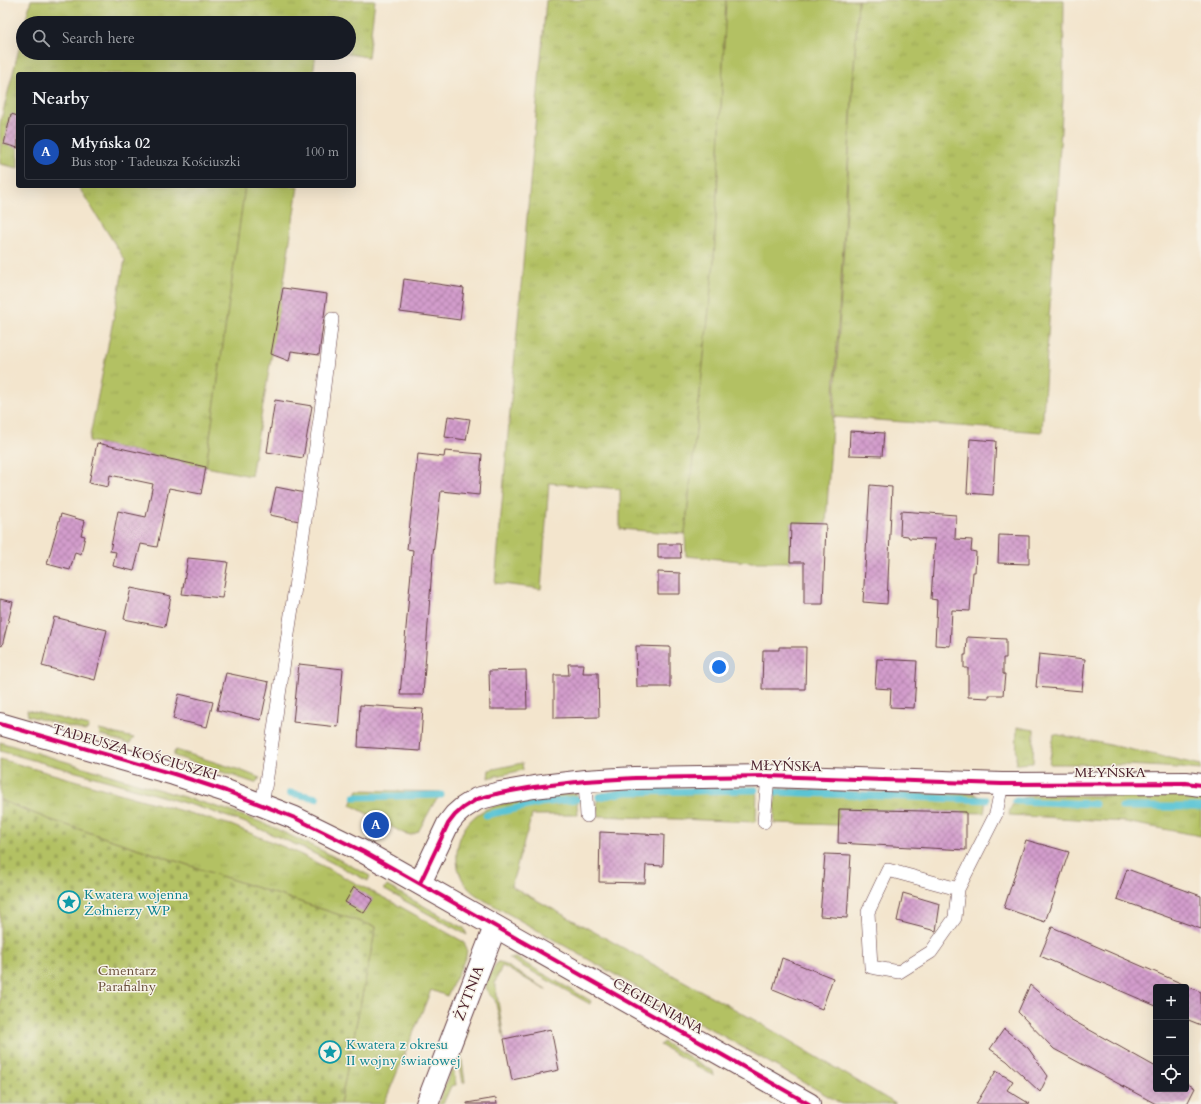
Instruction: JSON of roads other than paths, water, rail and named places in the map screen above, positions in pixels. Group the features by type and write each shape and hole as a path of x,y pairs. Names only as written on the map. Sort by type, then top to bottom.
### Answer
{"street":[{"name":"TADEUSZA KOŚCIUSZKI","path":"0,724 174,774 262,804 326,832 420,883 496,927"},
{"name":"MŁYŃSKA","path":"420,883 448,824 455,815 473,802 478,799 500,793 585,781 635,778 768,776 1002,784 1179,783 1201,785"},
{"name":"ŻYTNIA","path":"427,1104 496,927"},
{"name":"CEGIELNIANA","path":"496,927 809,1104"}],"lane":[{"path":"262,804 268,776 320,419 332,319"},
{"path":"764,822 768,776"},
{"path":"585,781 587,816"},
{"path":"958,889 888,870 868,912 871,967 899,972 931,952 955,918 958,889 996,814 1002,784"}],"waterway":[{"path":"599,797 626,792 755,790"},
{"path":"777,792 986,800"},
{"path":"290,793 317,798"},
{"path":"355,797 441,795"},
{"path":"486,815 541,803 577,799"},
{"path":"1015,801 1095,804"},
{"path":"1122,807 1201,807"}],"place":[{"name":"Młyńska 02","path":"376,825"},
{"name":"Kwatera wojenna Żołnierzy WP","path":"69,902"},
{"name":"Kwatera z okresu II wojny światowej","path":"330,1052"}],"park label":[{"name":"Cmentarz Parafialny","path":"127,978"}]}
